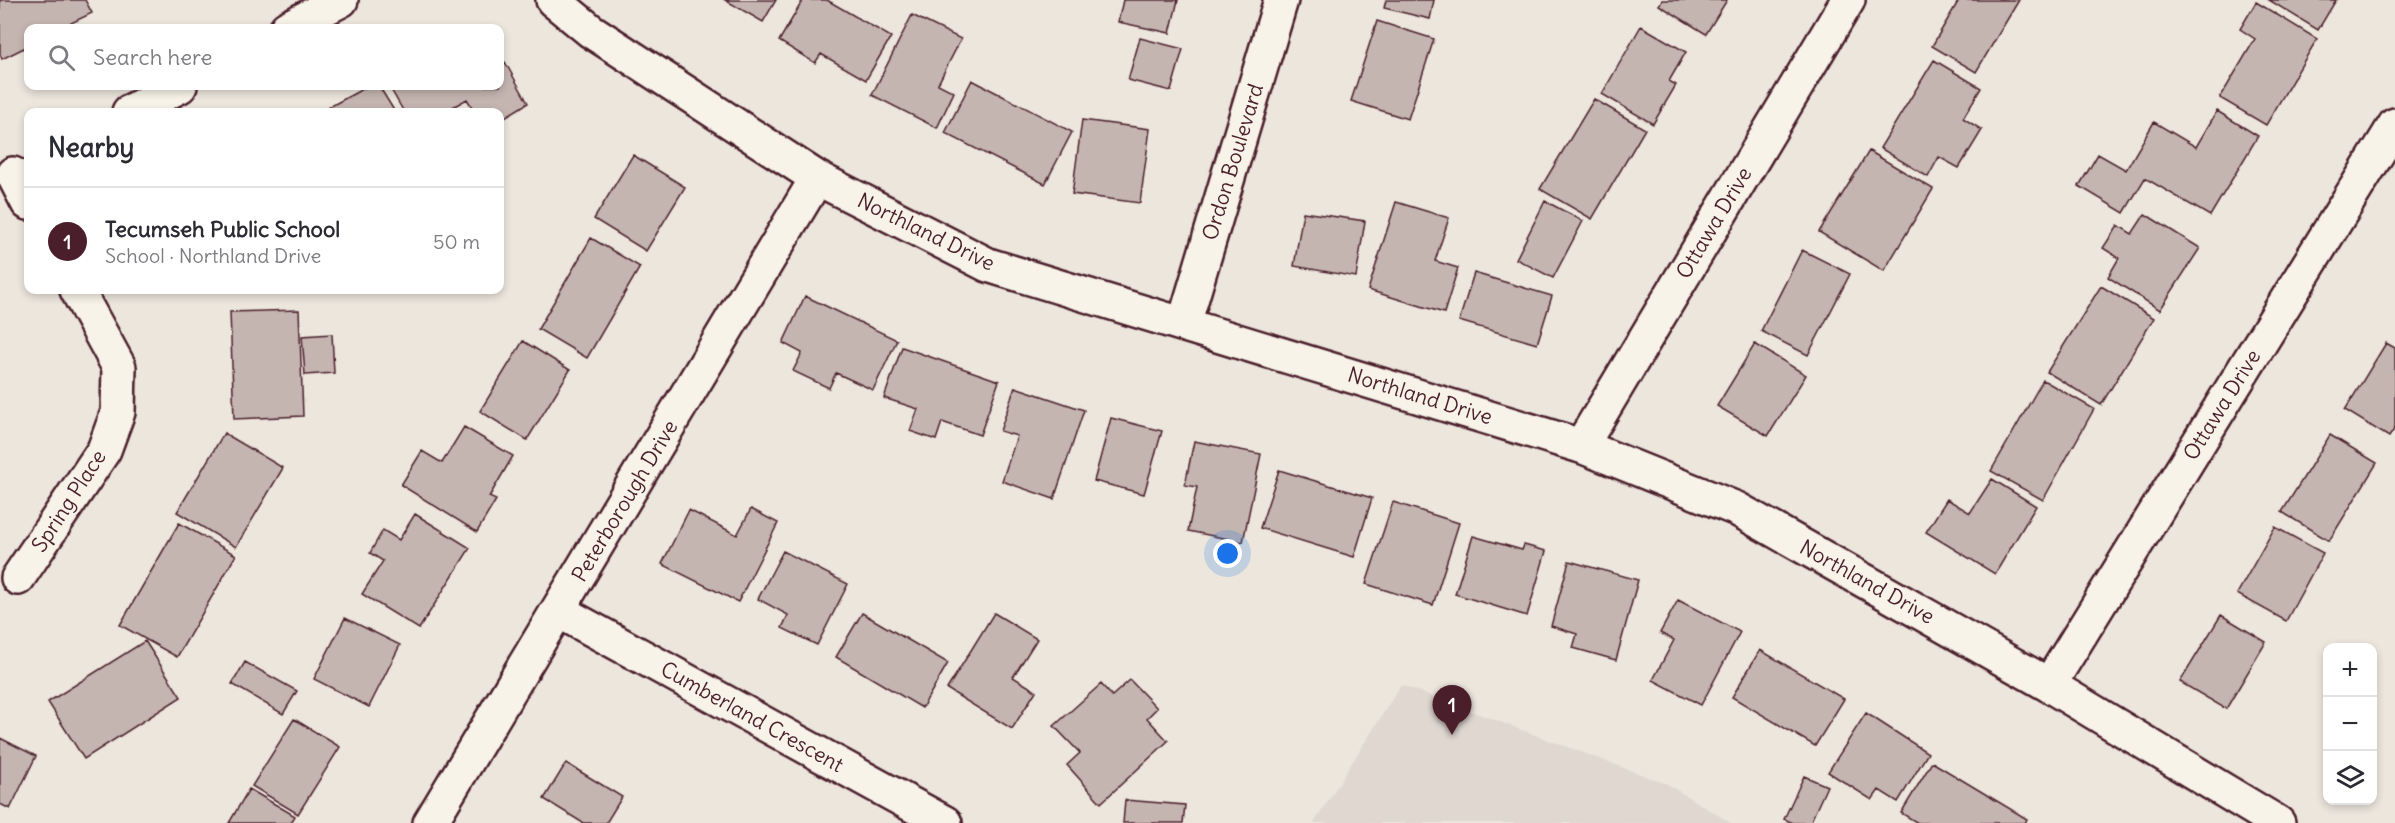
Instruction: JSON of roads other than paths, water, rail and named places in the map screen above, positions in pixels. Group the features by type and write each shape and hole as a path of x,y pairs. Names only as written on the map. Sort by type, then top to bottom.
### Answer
{"street":[{"path":"295,24 341,0"},
{"name":"Northland Drive","path":"553,0 591,31 817,177 988,266 1581,446 1737,509 2049,685 2278,823"},
{"name":"Ordon Boulevard","path":"1184,324 1281,0"},
{"name":"Ottawa Drive","path":"1581,446 1848,0"},
{"path":"137,108 172,90"},
{"name":"Ottawa Drive","path":"2049,685 2395,125"},
{"path":"14,174 24,195"},
{"name":"Peterborough Drive","path":"430,823 817,177"},
{"name":"Spring Place","path":"18,578 104,450 118,412 119,367 79,294"},
{"name":"Cumberland Crescent","path":"559,611 945,823"}],"place":[{"name":"Tecumseh Public School","path":"1452,735"}]}
